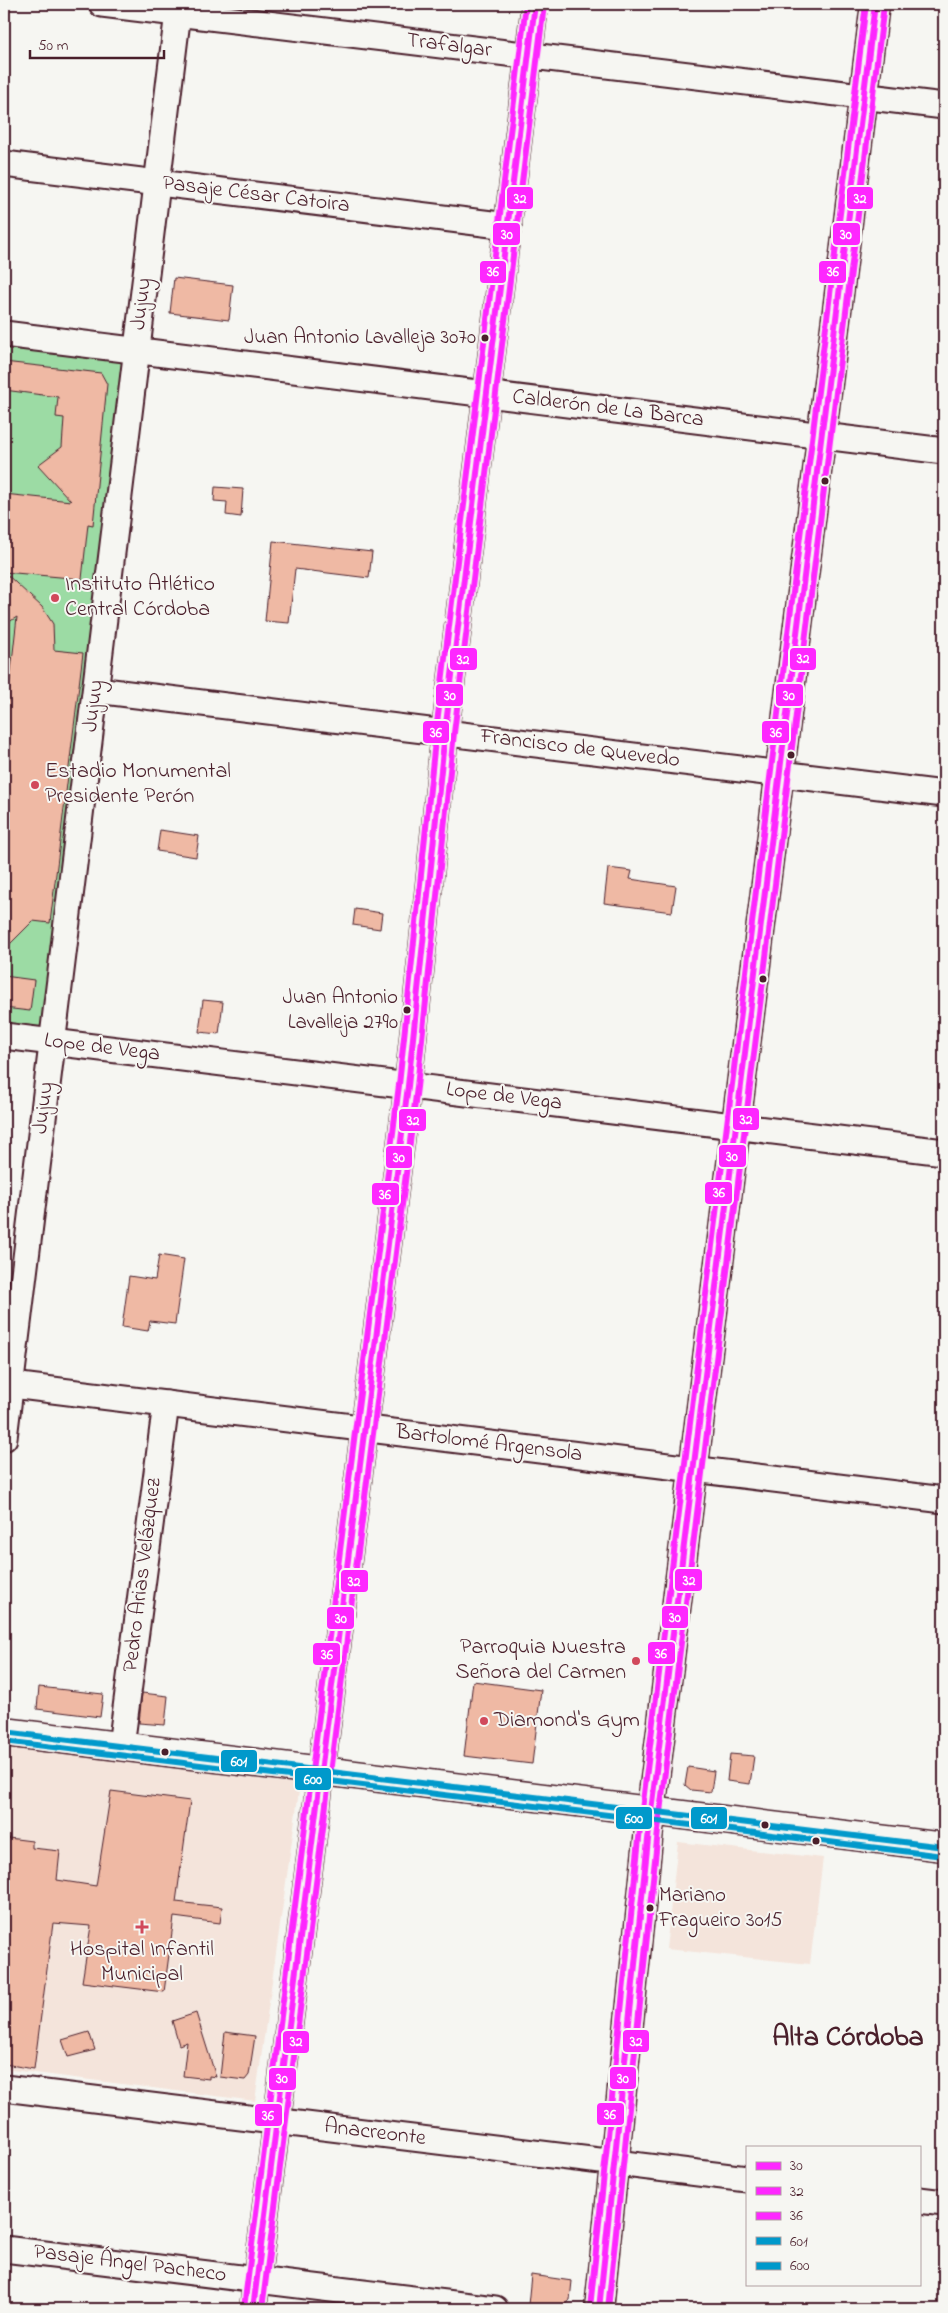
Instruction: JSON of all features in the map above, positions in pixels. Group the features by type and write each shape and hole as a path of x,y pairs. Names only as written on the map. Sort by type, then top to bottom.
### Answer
{"main road":[{"path":"599,2309 613,2162 652,1810 875,4"},
{"path":"4,1732 944,1847"}],"street":[{"name":"Trafalgar","path":"102,4 179,8 530,56 944,106"},
{"path":"253,2309 408,1086 445,732 535,4"},
{"name":"Jujuy","path":"4,1438 7,1384 96,690 179,8"},
{"name":"Pasaje César Catoira","path":"4,164 508,226"},
{"name":"Calderón de La Barca","path":"4,334 944,451"},
{"name":"Francisco de Quevedo","path":"96,690 944,794"},
{"name":"Lope de Vega","path":"4,1036 944,1152"},
{"name":"Bartolomé Argensola","path":"7,1384 944,1500"},
{"name":"Pedro Arias Velázquez","path":"121,1746 166,1404"},
{"name":"Anacreonte","path":"4,2088 746,2179"},
{"path":"920,2200 944,2203"},
{"name":"Pasaje Ángel Pacheco","path":"4,2248 495,2309"}],"shaded area":[{"name":"Hospital Infantil Municipal","path":"4,1746 300,1784 255,2101 4,2069"},
{"path":"678,1842 823,1858 810,1964 666,1949"}],"green space":[{"name":"Instituto Atlético Central Córdoba","path":"4,334 137,350 52,1042 4,1036"}],"building":[{"path":"174,278 233,285 229,320 170,313"},
{"path":"4,362 101,373 107,384 93,525 88,524 82,579 4,572 4,494 71,501 38,465 62,447 64,418 56,417 58,397 4,390"},
{"path":"215,487 243,489 241,517 226,515 227,502 214,501"},
{"path":"273,541 372,552 369,578 295,569 289,623 265,621"},
{"name":"Estadio Monumental Presidente Perón","path":"4,572 42,607 53,624 54,650 83,653 50,923 33,921 4,950 4,734 17,617 4,625"},
{"path":"160,830 199,836 196,857 157,851"},
{"path":"608,868 632,871 630,879 676,886 672,912 604,903"},
{"path":"355,909 382,913 380,929 353,925"},
{"path":"4,976 34,980 30,1011 4,1008"},
{"path":"203,1000 223,1002 219,1034 199,1032"},
{"path":"159,1255 184,1259 175,1324 150,1321 148,1331 122,1327 129,1276 155,1280"},
{"path":"473,1681 541,1690 532,1764 464,1756"},
{"path":"39,1687 103,1694 100,1717 37,1709"},
{"path":"142,1693 168,1696 165,1725 139,1723"},
{"path":"730,1754 754,1756 750,1784 727,1781"},
{"path":"688,1767 714,1771 711,1792 691,1790 685,1785"},
{"path":"111,1791 190,1801 176,1902 222,1907 220,1923 174,1917 164,1992 82,1982 91,1926 53,1923 34,2069 4,2064 4,1844 6,1845 8,1838 32,1841 32,1848 60,1851 57,1880 96,1886"},
{"path":"196,2013 216,2077 209,2076 209,2079 183,2076 187,2042 179,2045 172,2021"},
{"path":"89,2032 95,2050 68,2057 62,2040"},
{"path":"225,2032 255,2036 249,2075 245,2080 220,2077"},
{"path":"531,2275 572,2281 570,2300 563,2306 557,2305 556,2308 528,2305"}],"transit line":[{"name":"36","path":"244,2308 399,1085 436,731 526,4"},
{"name":"30","path":"253,2309 408,1086 445,732 535,4"},
{"name":"36","path":"590,2308 642,1810 866,4"},
{"name":"30","path":"599,2309 651,1811 875,4"},
{"name":"32","path":"262,2309 417,1087 454,733 544,5"},
{"name":"32","path":"608,2309 660,1812 884,5"},
{"name":"601","path":"4,1732 944,1847"},
{"name":"600","path":"4,1741 943,1856"}],"place":[{"name":"Juan Antonio Lavalleja 3070","path":"485,338"},
{"name":"Instituto Atlético Central Córdoba","path":"55,598"},
{"name":"Estadio Monumental Presidente Perón","path":"35,785"},
{"name":"Juan Antonio Lavalleja 2790","path":"407,1010"},
{"name":"Parroquia Nuestra Señora del Carmen","path":"636,1661"},
{"name":"Diamond's Gym","path":"484,1721"},
{"name":"Mariano Fragueiro 3015","path":"650,1908"},
{"name":"Hospital Infantil Municipal","path":"142,1927"}],"district":[{"name":"Alta Córdoba","path":"848,2038"}]}
